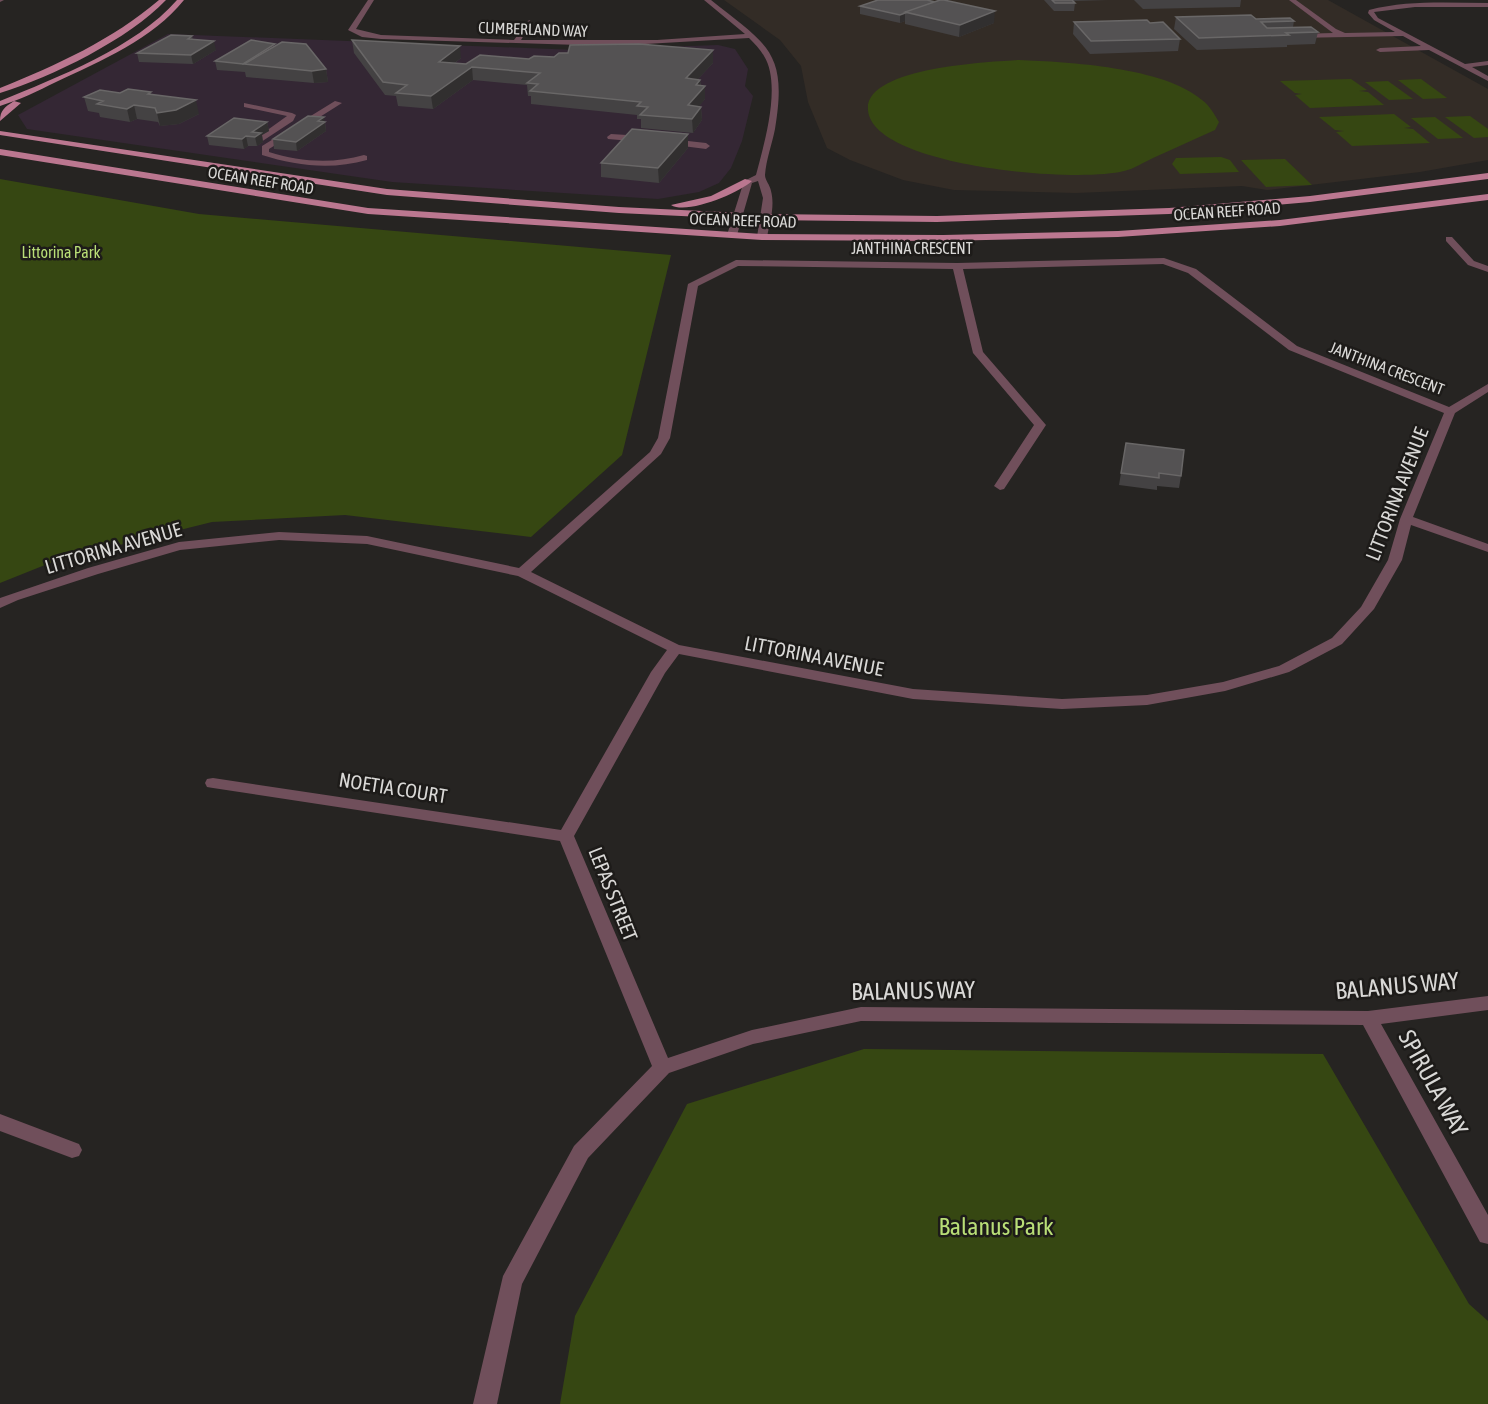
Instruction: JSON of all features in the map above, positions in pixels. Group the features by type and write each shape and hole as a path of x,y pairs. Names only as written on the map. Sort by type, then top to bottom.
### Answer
{"main road":[{"path":"46,72 123,30 163,0"},
{"path":"0,119 8,108 152,26 171,11 180,0"},
{"path":"0,92 70,63 91,60"},
{"path":"0,104 67,76"},
{"name":"OCEAN REEF ROAD","path":"2,132 387,192 620,210 766,216 937,219 1169,211 1310,200 1488,176"},
{"name":"OCEAN REEF ROAD","path":"0,152 368,211 762,237 943,238 1118,234 1280,223 1488,198"},
{"path":"0,159 104,176 195,185"},
{"path":"620,210 696,203 731,192 748,181"}],"street":[{"name":"CUMBERLAND WAY","path":"371,0 352,30 364,35 516,42 634,44 749,36"},
{"path":"707,0 768,55 775,82 768,143 760,177"},
{"path":"1292,0 1334,31 1345,35"},
{"path":"1488,5 1399,7 1371,10 1371,16 1488,79"},
{"path":"516,42 529,22"},
{"path":"1289,36 1405,34"},
{"path":"1380,50 1430,48"},
{"path":"1465,66 1488,63"},
{"path":"338,104 265,148 265,153 275,157 340,164 364,159"},
{"path":"247,105 292,115 290,119 258,141"},
{"path":"611,137 648,140"},
{"path":"660,141 706,146"},
{"path":"732,235 748,181 760,177"},
{"path":"760,177 767,184 766,216 762,237"},
{"path":"1449,239 1471,262 1488,269"},
{"name":"JANTHINA CRESCENT","path":"522,573 655,454 664,438 693,284 736,263 957,266 1164,261 1192,271 1293,348 1450,411"},
{"path":"957,266 978,353 1040,425 1000,486"},
{"name":"LITTORINA AVENUE","path":"0,604 13,597 93,571 179,546 279,536 367,540 522,573 675,649 913,694 1062,704 1147,700 1225,686 1284,669 1337,641 1366,609 1395,560 1406,519 1450,411 1488,387"},
{"path":"1406,519 1488,548"},
{"name":"LEPAS STREET","path":"662,1068 566,836 658,672 675,649"},
{"name":"NOETIA COURT","path":"213,783 566,836"},
{"name":"BALANUS WAY","path":"485,1404 511,1283 581,1152 662,1068 752,1037 861,1014 1368,1018 1488,1003"},
{"name":"SPIRULA WAY","path":"1368,1018 1488,1235"},
{"path":"0,1122 72,1150"}],"shaded area":[{"path":"724,0 1328,0 1488,89 1488,160 1420,172 1267,190 1242,186 1076,193 954,190 903,180 850,160 827,148 808,102 801,66 780,40"},
{"path":"168,34 577,50 718,45 735,49 748,69 745,86 753,96 742,141 731,168 719,183 699,192 658,199 392,182 27,129 18,115"}],"green space":[{"path":"1019,60 1115,68 1164,80 1185,89 1202,100 1210,107 1219,122 1215,130 1128,170 1068,175 988,168 947,160 912,149 885,135 870,118 869,101 881,88 901,78 954,66"},
{"path":"1351,79 1367,90 1359,91 1368,92 1384,105 1310,108 1295,95 1302,94 1295,93 1280,81"},
{"path":"1421,79 1447,98 1423,99 1398,80"},
{"path":"1388,81 1413,99 1389,100 1365,82"},
{"path":"1394,114 1411,127 1404,128 1413,129 1430,143 1352,146 1336,132 1344,131 1335,130 1319,117"},
{"path":"1470,116 1488,129 1488,137 1474,138 1445,117"},
{"path":"1435,117 1463,138 1438,139 1411,118"},
{"path":"1221,157 1230,160 1239,172 1180,174 1172,164 1176,158"},
{"path":"1285,159 1312,185 1266,187 1241,160"},
{"name":"Littorina Park","path":"0,179 199,214 671,255 622,455 531,537 345,515 212,522 55,561 0,583"},
{"name":"Balanus Park","path":"864,1049 1323,1054 1469,1304 1488,1321 1488,1404 560,1404 575,1316 687,1104"}],"building":[{"path":"878,0 935,2 900,15 860,6"},
{"path":"940,0 995,11 960,25 905,12"},
{"path":"1052,0 1072,0 1075,3 1055,3"},
{"path":"1251,15 1256,19 1290,18 1294,21 1261,22 1267,28 1311,27 1318,32 1199,38 1176,17"},
{"path":"1147,20 1150,23 1163,22 1180,39 1091,41 1074,22"},
{"path":"171,35 192,36 188,39 214,41 191,55 137,53"},
{"path":"251,40 275,44 243,64 215,61"},
{"path":"352,40 460,46 439,62 466,64 480,55 529,59 534,56 554,57 559,53 568,53 570,45 639,44 713,50 686,78 700,80 696,85 705,86 688,105 701,107 692,119 640,115 648,107 637,106 641,102 530,91 538,84 527,83 540,73 472,67 431,96 396,93 407,85 383,82"},
{"path":"282,42 306,44 326,69 312,71 244,64"},
{"path":"128,89 196,100 176,110 157,113 155,108 134,105 127,109 97,104 103,101 84,97 100,90 120,93"},
{"path":"308,116 324,117 318,121 325,122 296,142 273,139"},
{"path":"234,118 267,122 252,132 261,133 255,137 246,136 242,139 207,136"},
{"path":"632,129 688,134 658,168 601,163"},
{"path":"1126,443 1184,450 1181,476 1159,473 1159,478 1121,473"}]}
